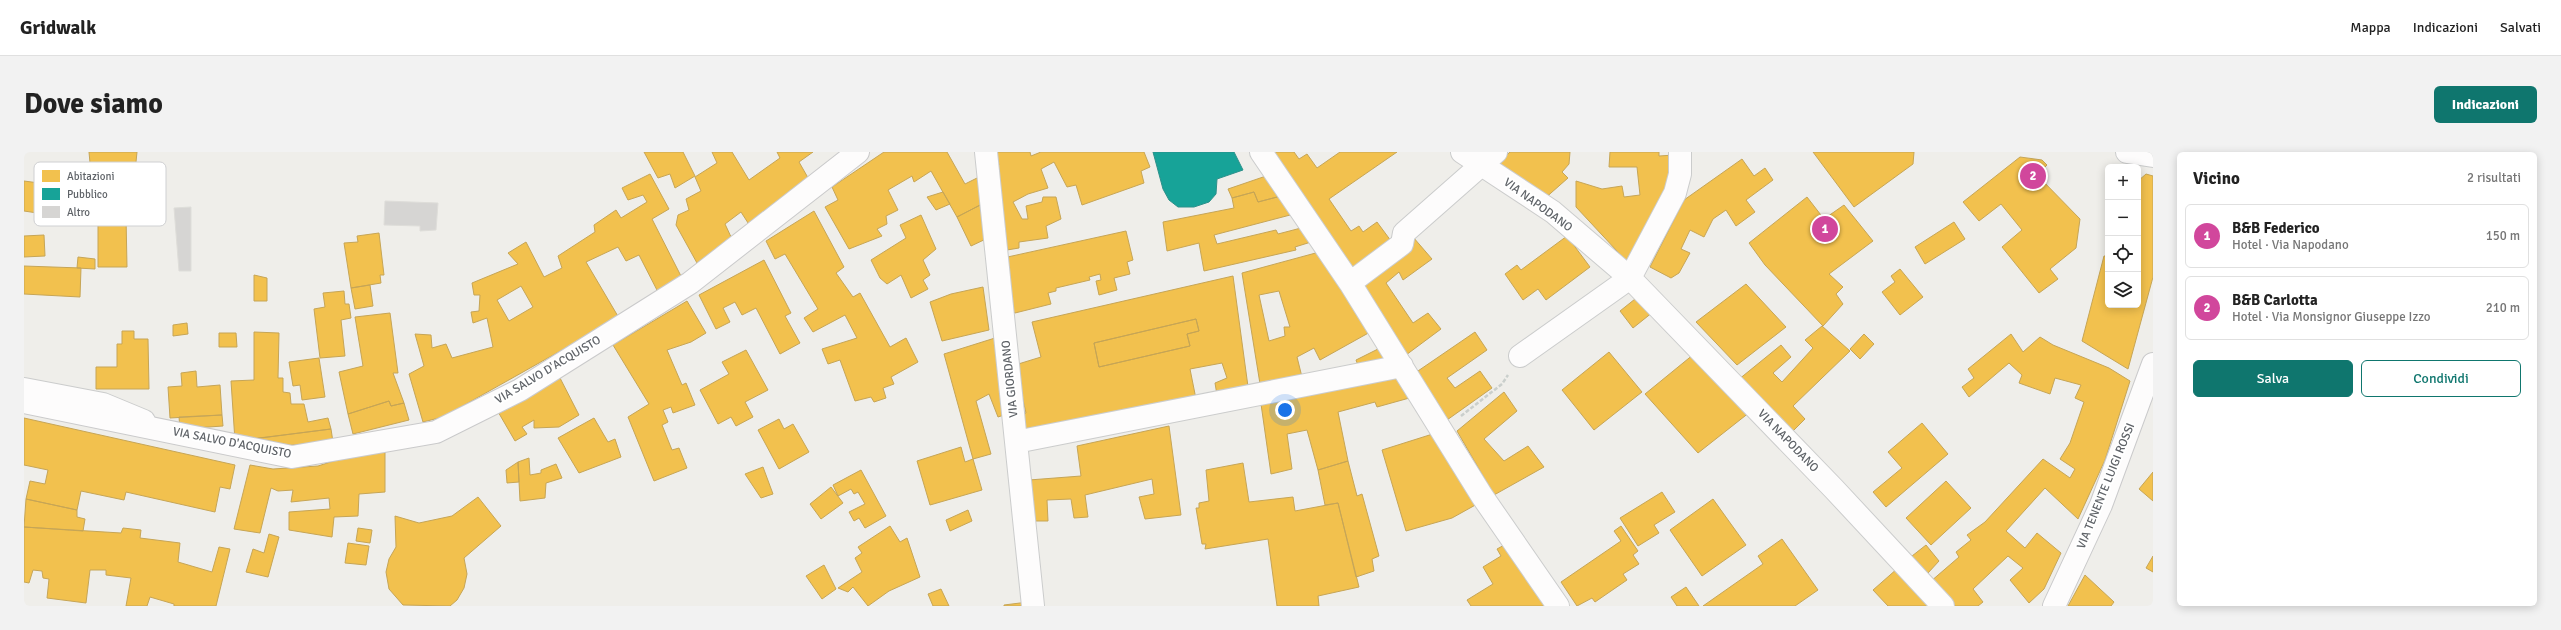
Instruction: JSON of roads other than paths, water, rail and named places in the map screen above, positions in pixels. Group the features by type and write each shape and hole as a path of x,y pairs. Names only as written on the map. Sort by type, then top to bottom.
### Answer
{"street":[{"name":"VIA SALVO D'ACQUISTO","path":"24,402 292,457 436,432 520,390 690,283 858,152"},
{"name":"VIA GIORDANO","path":"986,152 1032,606"},
{"path":"1261,152 1350,284 1482,496 1558,606"},
{"name":"VIA NAPODANO","path":"1462,152 1488,159 1630,278 1834,489 1943,606"},
{"path":"1520,356 1630,278 1675,193 1680,174 1680,152"},
{"path":"2127,152 2153,156"},
{"path":"1350,284 1402,244 1404,233 1488,159"},
{"name":"VIA TENENTE LUIGI ROSSI","path":"2054,606 2101,505 2153,364"},
{"path":"1016,442 1402,366"},
{"path":"24,389 104,404 164,430"}],"place":[{"name":"B&B Carlotta","path":"2033,176"},
{"name":"B&B Federico","path":"1825,229"}]}
